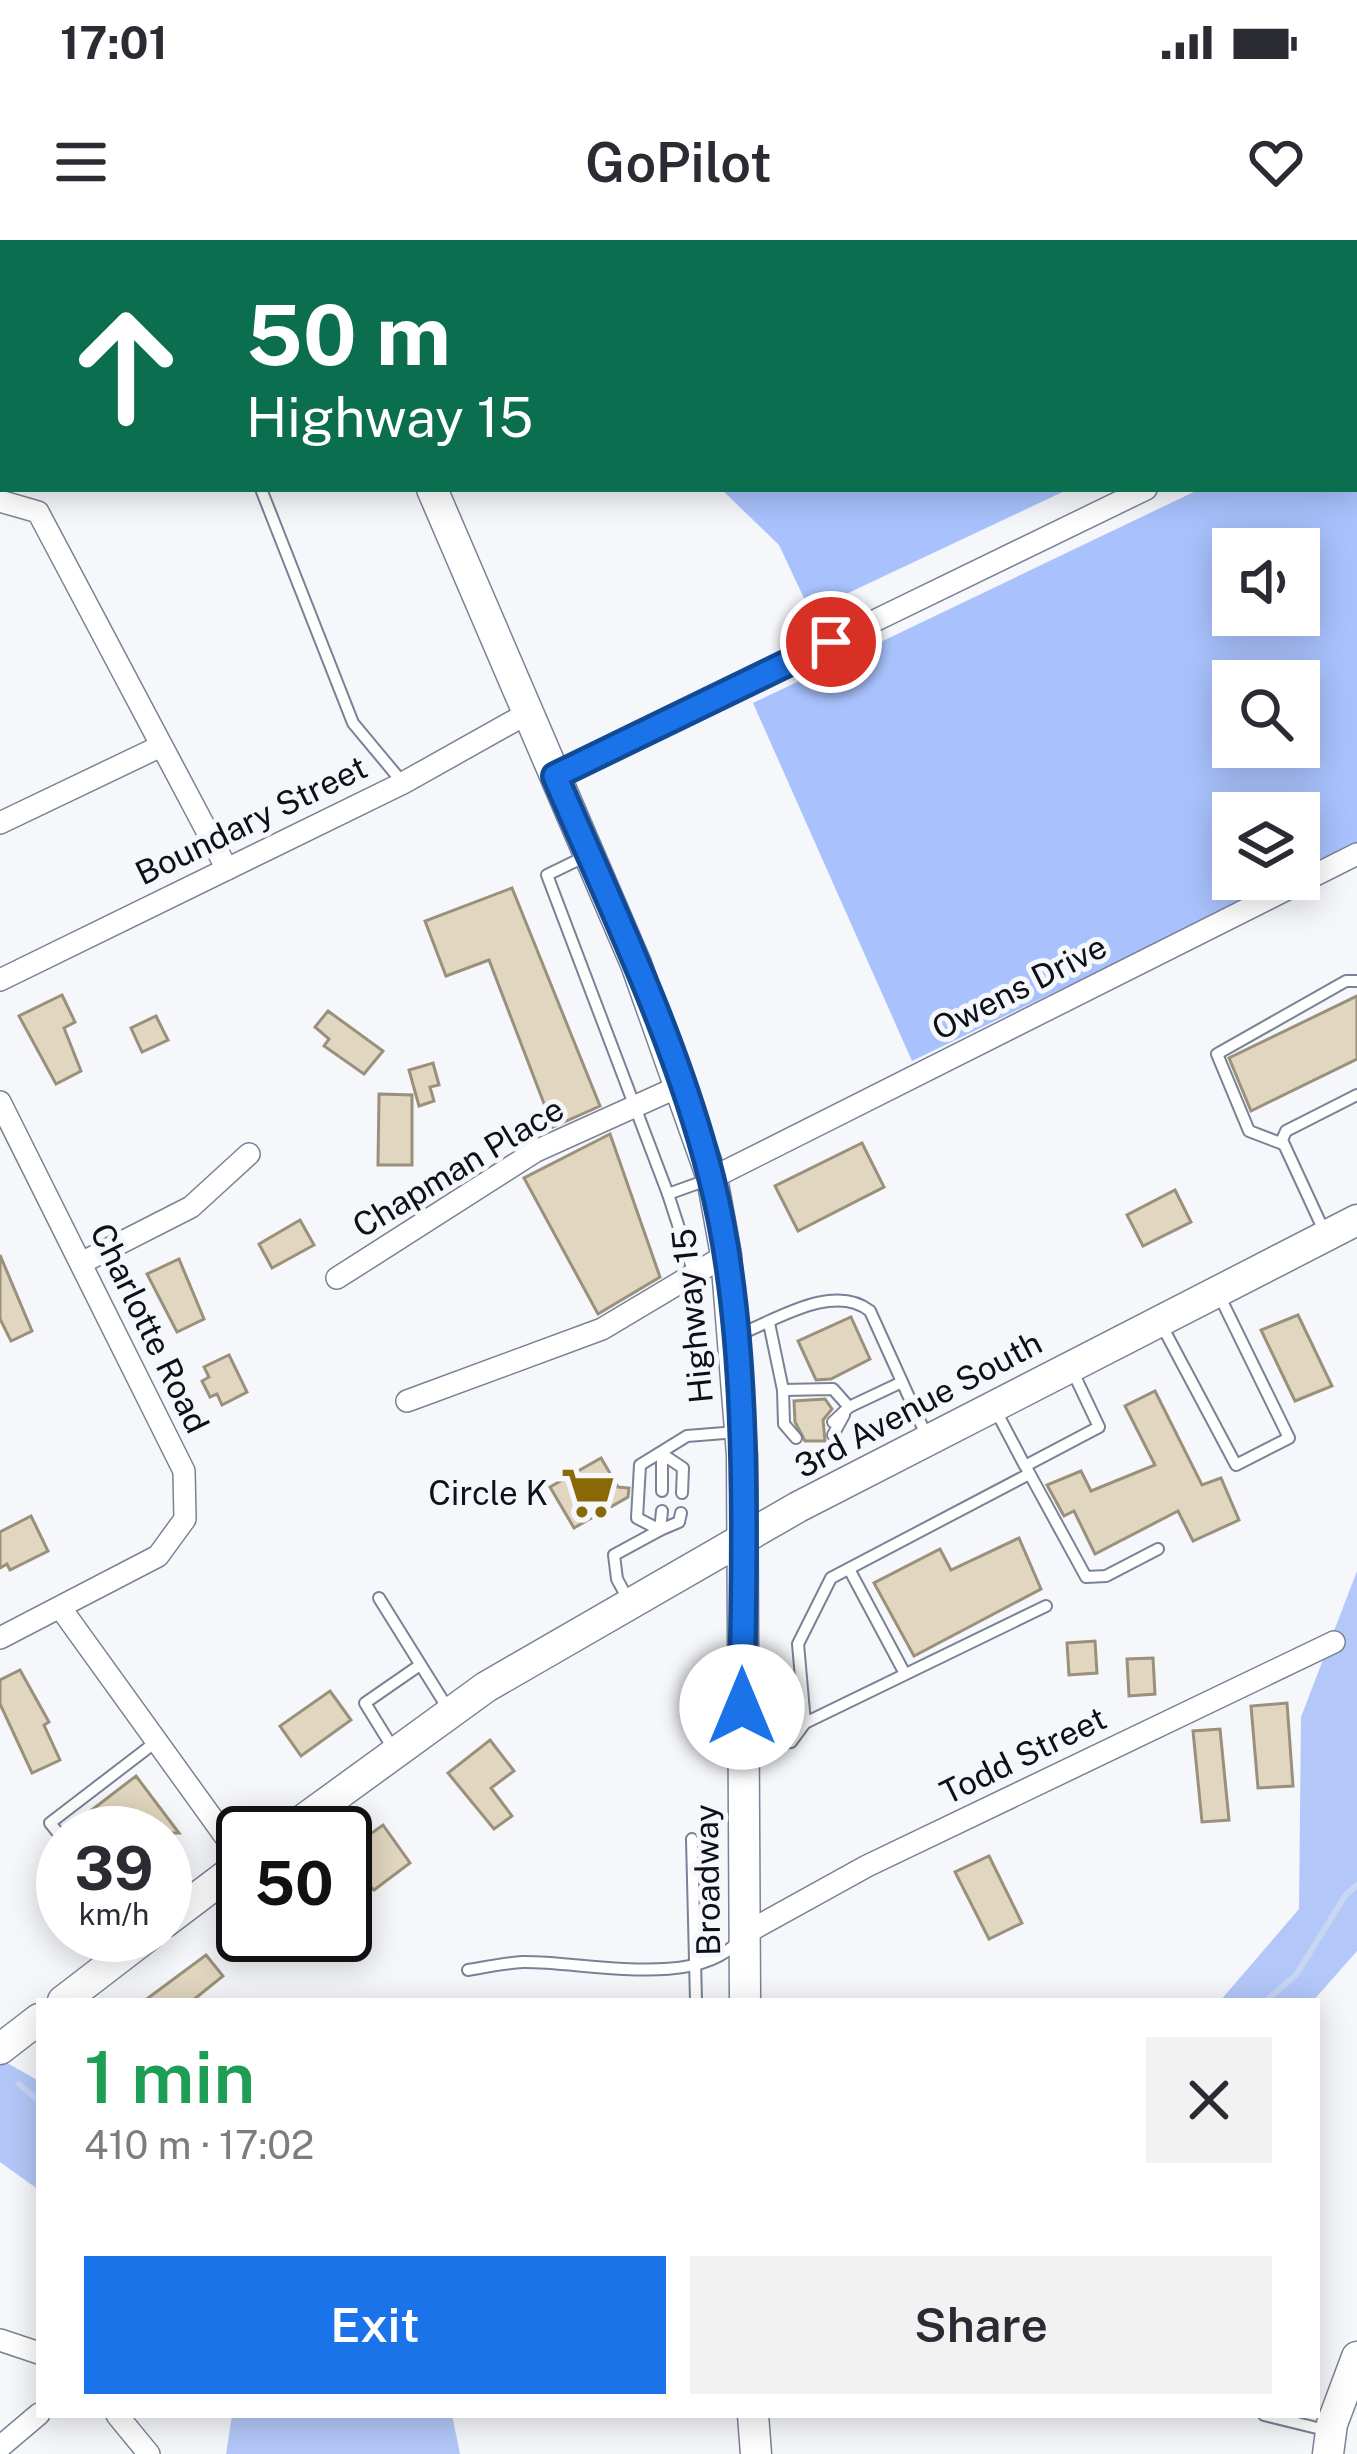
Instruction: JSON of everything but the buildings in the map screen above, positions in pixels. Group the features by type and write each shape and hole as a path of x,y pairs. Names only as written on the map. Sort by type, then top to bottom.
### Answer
{"main road":[{"name":"Highway 15","path":"433,492 589,855 712,1178 726,1255 733,1336 742,1543"},
{"name":"3rd Avenue South","path":"322,1806 450,1713 742,1543 928,1439 1357,1220"},
{"name":"Broadway","path":"742,1543 746,1998"},
{"path":"192,1900 216,1882"},
{"path":"67,1998 112,1962"},
{"path":"0,2049 36,2021"},
{"path":"1329,2442 1357,2357"}],"street":[{"path":"555,776 1140,492"},
{"path":"0,501 38,512 227,869"},
{"name":"Boundary Street","path":"0,980 403,783 528,713"},
{"path":"0,823 161,746"},
{"name":"Owens Drive","path":"712,1178 1357,854"},
{"name":"Chapman Place","path":"337,1278 536,1151 680,1086"},
{"name":"Charlotte Road","path":"0,1102 184,1471 184,1519 158,1556 62,1610 0,1638"},
{"path":"81,1263 191,1207 249,1154"},
{"path":"407,1401 581,1338 726,1255"},
{"path":"62,1610 216,1824"},
{"name":"Todd Street","path":"744,1934 867,1866 1334,1642"},
{"path":"0,2340 36,2352"},
{"path":"0,2447 36,2417"},
{"path":"119,2418 148,2454"}],"lane":[{"path":"262,492 353,723 403,783"},
{"path":"589,855 547,875 694,1274"},
{"path":"1282,1144 1249,1131 1216,1054 1346,981 1357,981"},
{"path":"1326,1236 1282,1144 1286,1131 1357,1095"},
{"path":"668,1194 712,1178"},
{"path":"1159,1321 1236,1465 1289,1438 1218,1292"},
{"path":"733,1336 838,1297 856,1299 870,1311 928,1439"},
{"path":"770,1323 796,1438"},
{"path":"805,1724 798,1643 831,1578 1099,1426 1070,1365"},
{"path":"833,1429 849,1407 902,1382"},
{"path":"783,1390 833,1389 849,1407"},
{"path":"993,1406 1086,1577 1106,1576 1158,1549"},
{"path":"659,1530 637,1518 640,1466 687,1436 740,1432"},
{"path":"662,1454 662,1492"},
{"path":"662,1454 683,1468 682,1493"},
{"path":"659,1530 662,1511"},
{"path":"631,1606 617,1579 614,1555 679,1522 681,1513"},
{"path":"849,1569 904,1672"},
{"path":"379,1598 450,1713"},
{"path":"742,1747 791,1742 805,1724 1046,1606"},
{"path":"395,1753 364,1703 420,1665"},
{"path":"72,1806 157,1741"},
{"path":"692,1839 696,1998"},
{"path":"192,1894 195,1898"},
{"path":"468,1970 520,1962 675,1969 726,1955 744,1934"},
{"path":"1271,2418 1329,2442"}],"shaded area":[{"path":"724,492 1063,492 810,611 779,545"},
{"path":"1194,492 1357,492 1357,846 1320,864 1320,792 1212,792 1212,900 1246,900 912,1061 753,703"},
{"path":"1357,1571 1357,1951 1316,1998 1223,1998 1299,1909 1301,1717"},
{"path":"0,2059 36,2079 36,2188 0,2162"},
{"path":"232,2418 453,2418 460,2454 226,2454"}],"waterway":[{"path":"1269,1998 1296,1975 1345,1896 1357,1885"},
{"path":"19,2084 36,2098"}],"place":[{"name":"Circle K","path":"588,1493"}],"route":[{"path":"742,1707 742,1455 726,1255 712,1178 636,964 555,776 831,642"}]}
